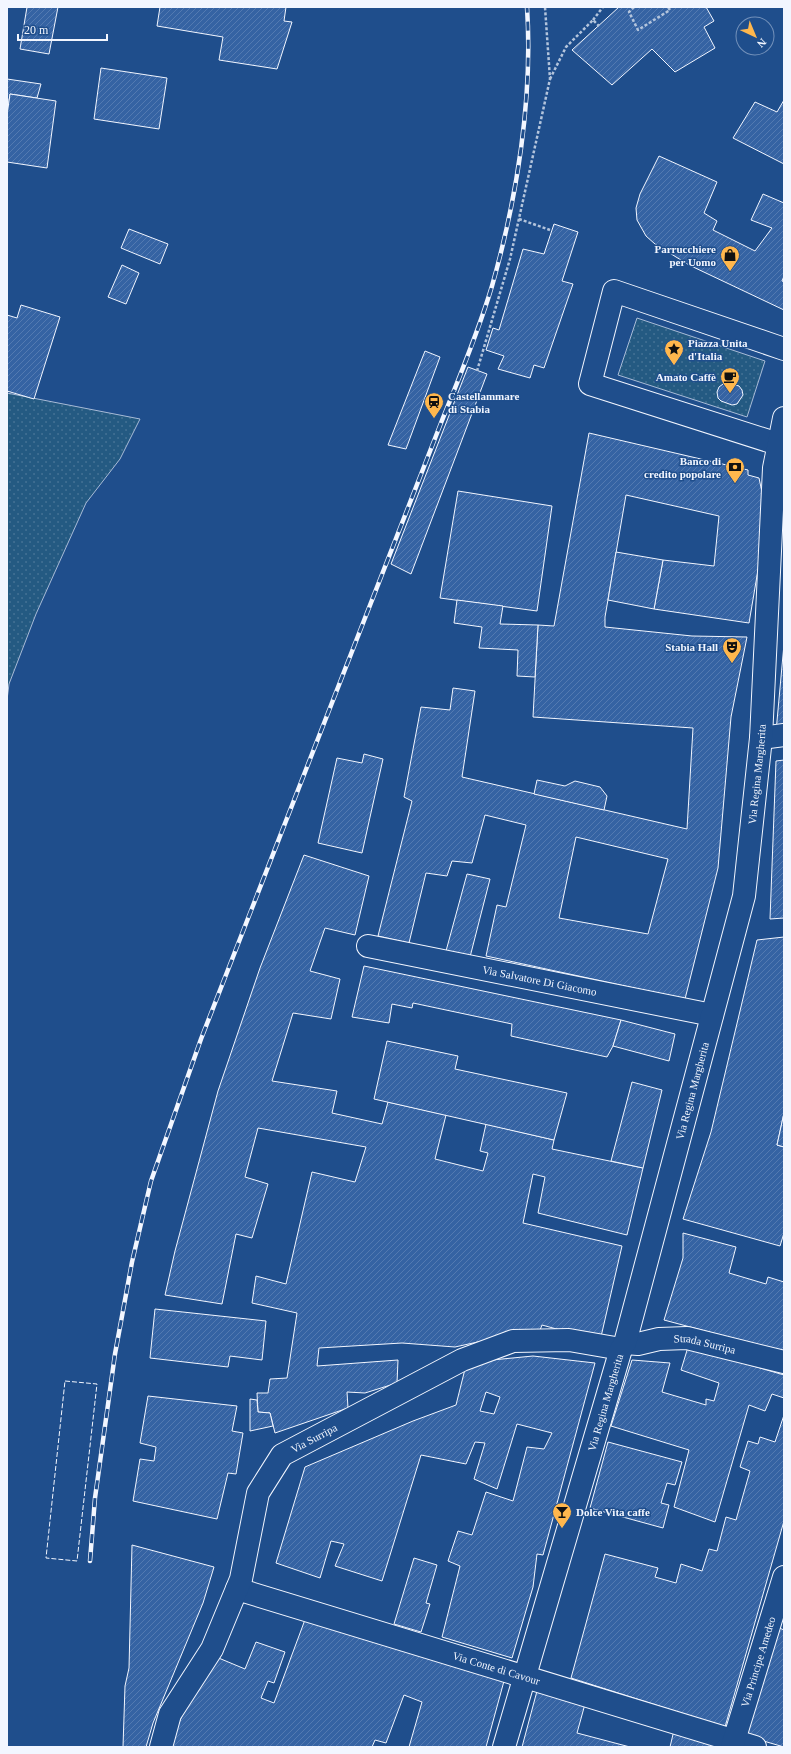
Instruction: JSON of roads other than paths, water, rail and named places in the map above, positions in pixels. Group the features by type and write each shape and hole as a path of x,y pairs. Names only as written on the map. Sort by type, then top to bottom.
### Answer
{"street":[{"path":"778,444 590,384 614,291 784,349"},
{"name":"Via Regina Margherita","path":"504,1747 623,1346 744,896 761,738 774,468 784,418"},
{"path":"761,738 784,735"},
{"name":"Via Salvatore Di Giacomo","path":"368,946 712,1015"},
{"name":"Strada Surripa","path":"623,1346 659,1339 687,1338 784,1362"},
{"name":"Via Surripa","path":"160,1747 170,1714 212,1649 241,1579 258,1493 282,1455 462,1360 514,1341 569,1340 623,1346"},
{"name":"Via Principe Amedeo","path":"733,1744 784,1577"},
{"name":"Via Conte di Cavour","path":"237,1589 733,1744 755,1747"}],"railway":[{"path":"90,1561 95,1498 115,1354 132,1262 151,1181 201,1039 487,304 509,218 521,148 528,77 527,7"}],"place":[{"name":"Parrucchiere per Uomo","path":"730,272"},
{"name":"Piazza Unita d'Italia","path":"674,366"},
{"name":"Amato Caffè","path":"730,394"},
{"name":"Castellammare di Stabia","path":"434,419"},
{"name":"Banco di credito popolare","path":"735,484"},
{"name":"Stabia Hall","path":"732,664"},
{"name":"Dolce Vita caffe","path":"562,1529"}]}
